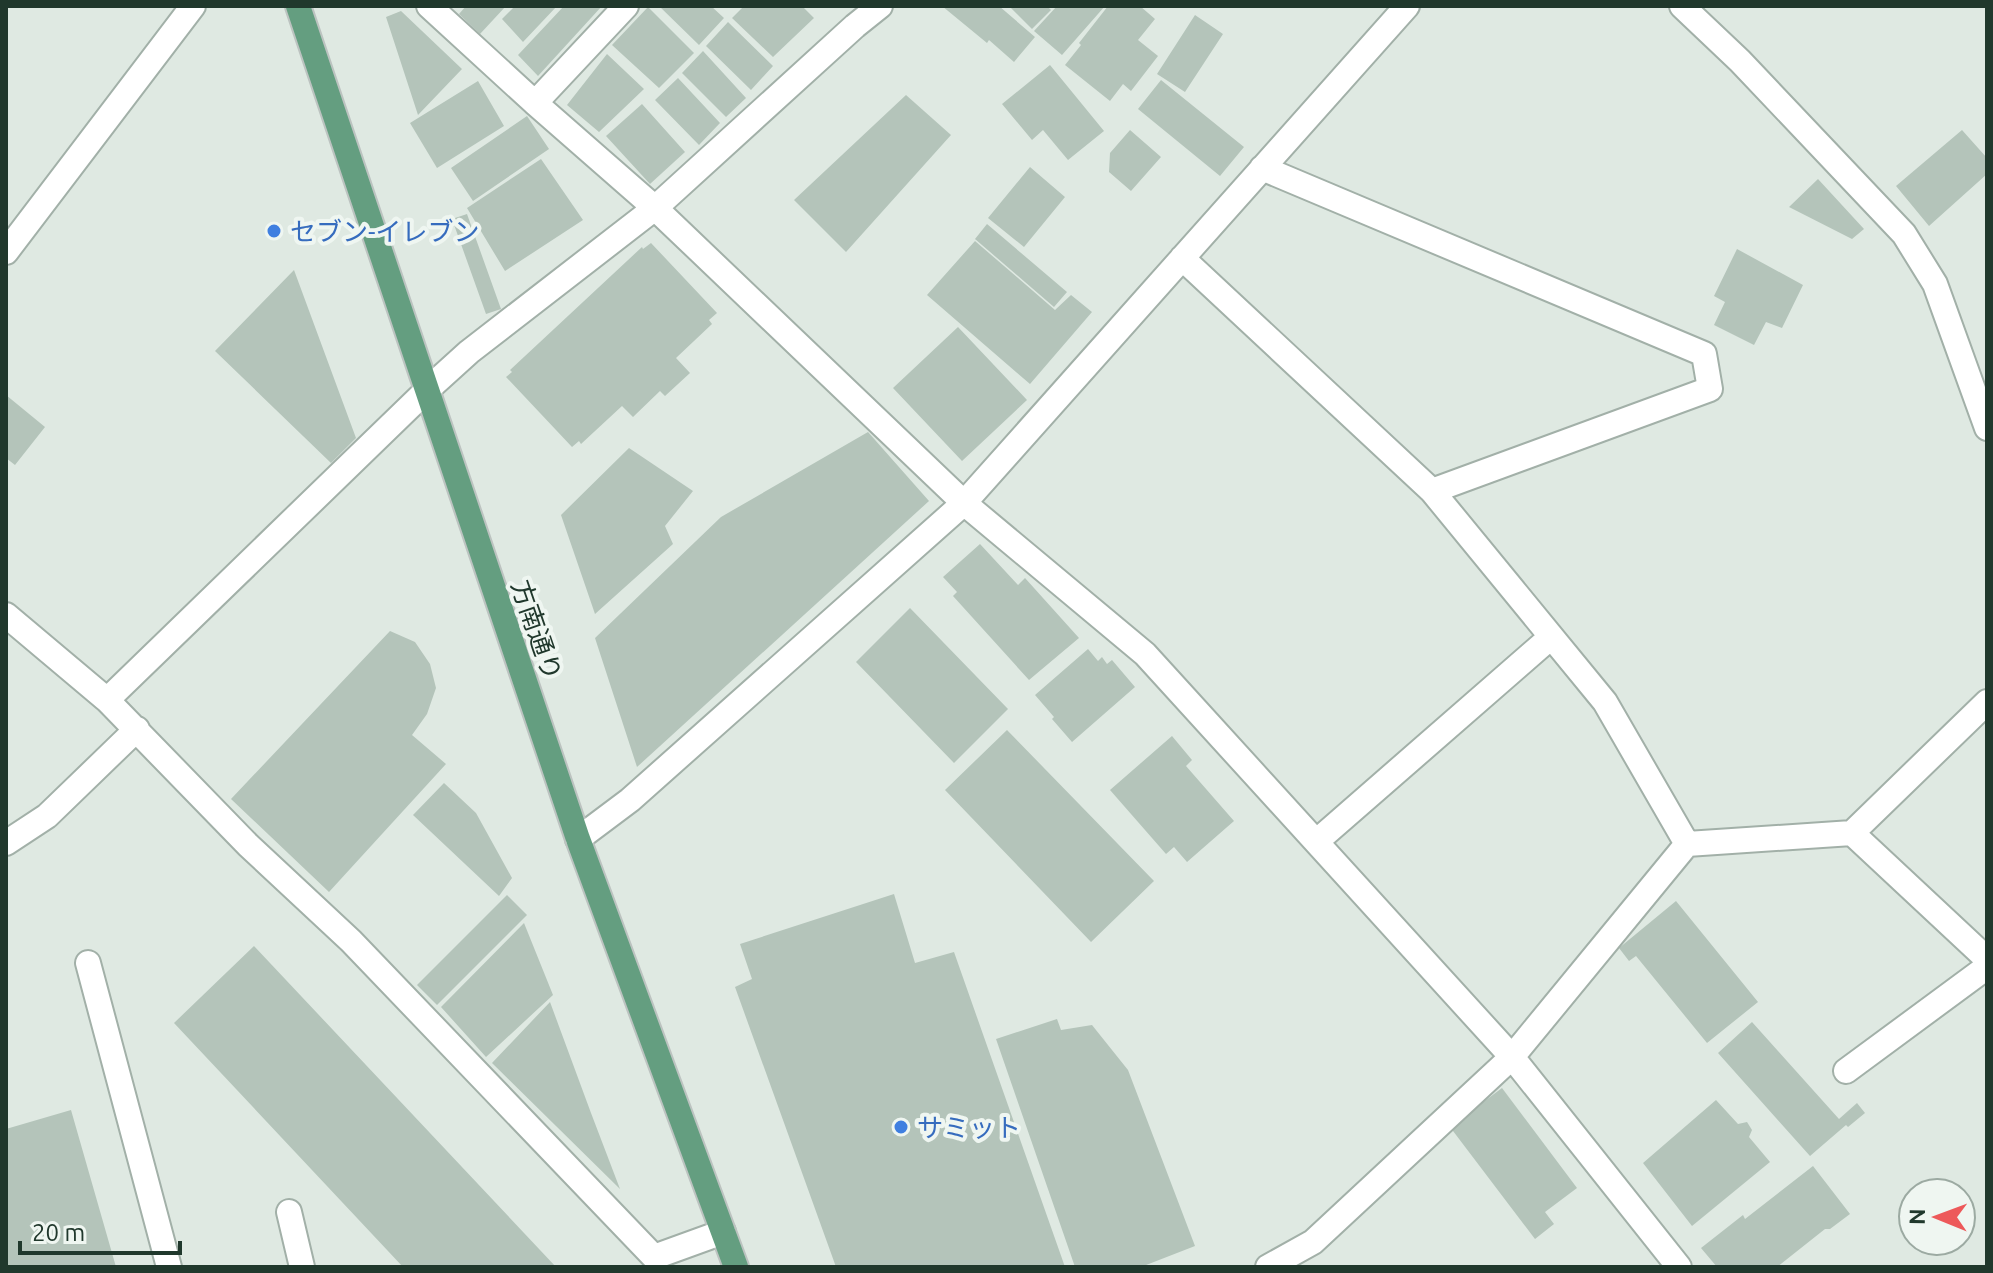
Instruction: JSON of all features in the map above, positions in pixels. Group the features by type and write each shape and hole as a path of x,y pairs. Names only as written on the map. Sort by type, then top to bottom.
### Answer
{"main road":[{"name":"方南通り","path":"298,6 578,839 736,1267"}],"street":[{"path":"6,252 193,6"},
{"path":"429,6 655,208 964,503 1145,654 1512,1057 1679,1267"},
{"path":"535,103 626,6"},
{"path":"107,700 469,352 655,208 880,6"},
{"path":"578,839 630,800 964,503 1407,6"},
{"path":"1682,6 1740,61 1904,234 1935,284 1987,428"},
{"path":"1262,168 1704,354 1710,389 1432,491"},
{"path":"1182,258 1432,491 1605,702 1687,844"},
{"path":"6,615 107,700 248,845 351,941 654,1257 723,1232"},
{"path":"1317,841 1551,637"},
{"path":"1268,1267 1313,1242 1512,1057 1687,844 1852,833 1987,702"},
{"path":"6,843 47,816 137,729"},
{"path":"1852,833 1987,959"},
{"path":"88,963 169,1267"},
{"path":"1846,1071 1987,967"},
{"path":"289,1212 302,1267"}],"building":[{"path":"466,6 506,6 480,34 459,14"},
{"path":"515,6 557,6 523,42 502,19"},
{"path":"564,6 602,6 538,76 518,55"},
{"path":"659,6 711,6 724,18 699,45"},
{"path":"744,6 802,6 814,18 773,57 732,18"},
{"path":"942,6 999,6 1035,37 1014,62"},
{"path":"1009,6 1047,6 1051,10 1032,29"},
{"path":"1057,6 1105,6 1062,55 1034,31"},
{"path":"1108,6 1140,6 1155,19 1138,40 1158,56 1131,91 1123,84 1110,101 1065,65"},
{"path":"648,7 694,53 659,88 612,45"},
{"path":"401,11 462,69 418,115 386,17"},
{"path":"1195,15 1223,34 1185,92 1157,74"},
{"path":"728,22 773,66 751,90 706,46"},
{"path":"703,51 746,98 726,117 682,73"},
{"path":"607,54 644,89 599,132 567,105"},
{"path":"1050,65 1104,131 1068,160 1043,130 1032,140 1002,104"},
{"path":"678,78 720,123 699,145 655,100"},
{"path":"1161,80 1244,147 1220,176 1138,109"},
{"path":"478,81 504,126 437,168 410,123"},
{"path":"906,95 951,135 846,252 794,200"},
{"path":"642,104 685,152 650,184 606,136"},
{"path":"527,116 549,149 473,201 451,168"},
{"path":"1130,130 1161,157 1131,191 1109,172 1110,153"},
{"path":"1962,130 1987,158 1987,174 1929,226 1896,186"},
{"path":"541,159 583,220 505,271 467,208"},
{"path":"1030,167 1065,197 1024,247 988,218"},
{"path":"1818,179 1864,229 1852,239 1789,207"},
{"path":"467,214 501,309 486,314 452,219"},
{"path":"987,224 1067,292 1054,307 975,239"},
{"path":"975,241 1055,310 1071,295 1092,312 1030,384 927,295"},
{"path":"651,243 717,313 709,320 712,324 676,358 690,373 665,396 660,391 633,417 622,406 581,444 579,441 572,447 506,377 642,247"},
{"path":"1737,249 1803,285 1782,328 1766,322 1754,345 1714,325 1725,302 1714,296"},
{"path":"294,270 356,438 331,463 215,351"},
{"path":"958,327 1027,400 962,461 893,388"},
{"path":"6,395 45,427 15,465 6,458"},
{"path":"868,432 929,501 637,767 595,638 721,517"},
{"path":"629,448 693,491 665,526 673,544 595,614 561,515"},
{"path":"980,544 1018,585 1025,578 1079,638 1029,680 953,596 957,592 943,577"},
{"path":"910,608 1008,709 954,763 856,662"},
{"path":"390,631 415,642 430,664 436,688 427,714 412,735 446,764 329,892 231,799"},
{"path":"1088,649 1098,661 1102,657 1107,664 1112,660 1135,687 1072,742 1035,695"},
{"path":"1007,730 1154,881 1091,942 945,790"},
{"path":"1172,736 1192,760 1186,766 1234,821 1187,862 1174,847 1166,854 1110,790"},
{"path":"444,783 476,813 512,878 499,896 413,815"},
{"name":"サミット","path":"894,894 915,963 954,952 1065,1267 836,1267 735,987 752,979 740,944"},
{"path":"507,895 527,915 437,1005 417,985"},
{"path":"1676,901 1758,1002 1707,1043 1636,956 1629,961 1619,948"},
{"path":"524,923 553,995 486,1057 441,1007"},
{"path":"254,946 556,1267 403,1267 174,1023"},
{"path":"550,1002 591,1113 620,1189 492,1063"},
{"path":"1057,1019 1061,1030 1092,1025 1128,1070 1195,1246 1141,1267 1075,1267 996,1039"},
{"path":"1752,1022 1839,1119 1857,1103 1865,1113 1810,1156 1718,1053"},
{"path":"1502,1088 1577,1188 1545,1212 1554,1224 1535,1239 1450,1127"},
{"path":"1716,1100 1738,1124 1747,1122 1752,1130 1749,1137 1770,1162 1692,1226 1643,1163"},
{"path":"71,1110 116,1267 6,1267 6,1129"},
{"path":"1813,1166 1850,1214 1830,1229 1825,1229 1777,1267 1717,1267 1701,1248 1743,1215 1745,1219"}],"place":[{"name":"セブン-イレブン","path":"274,231"},
{"name":"サミット","path":"901,1127"}]}
